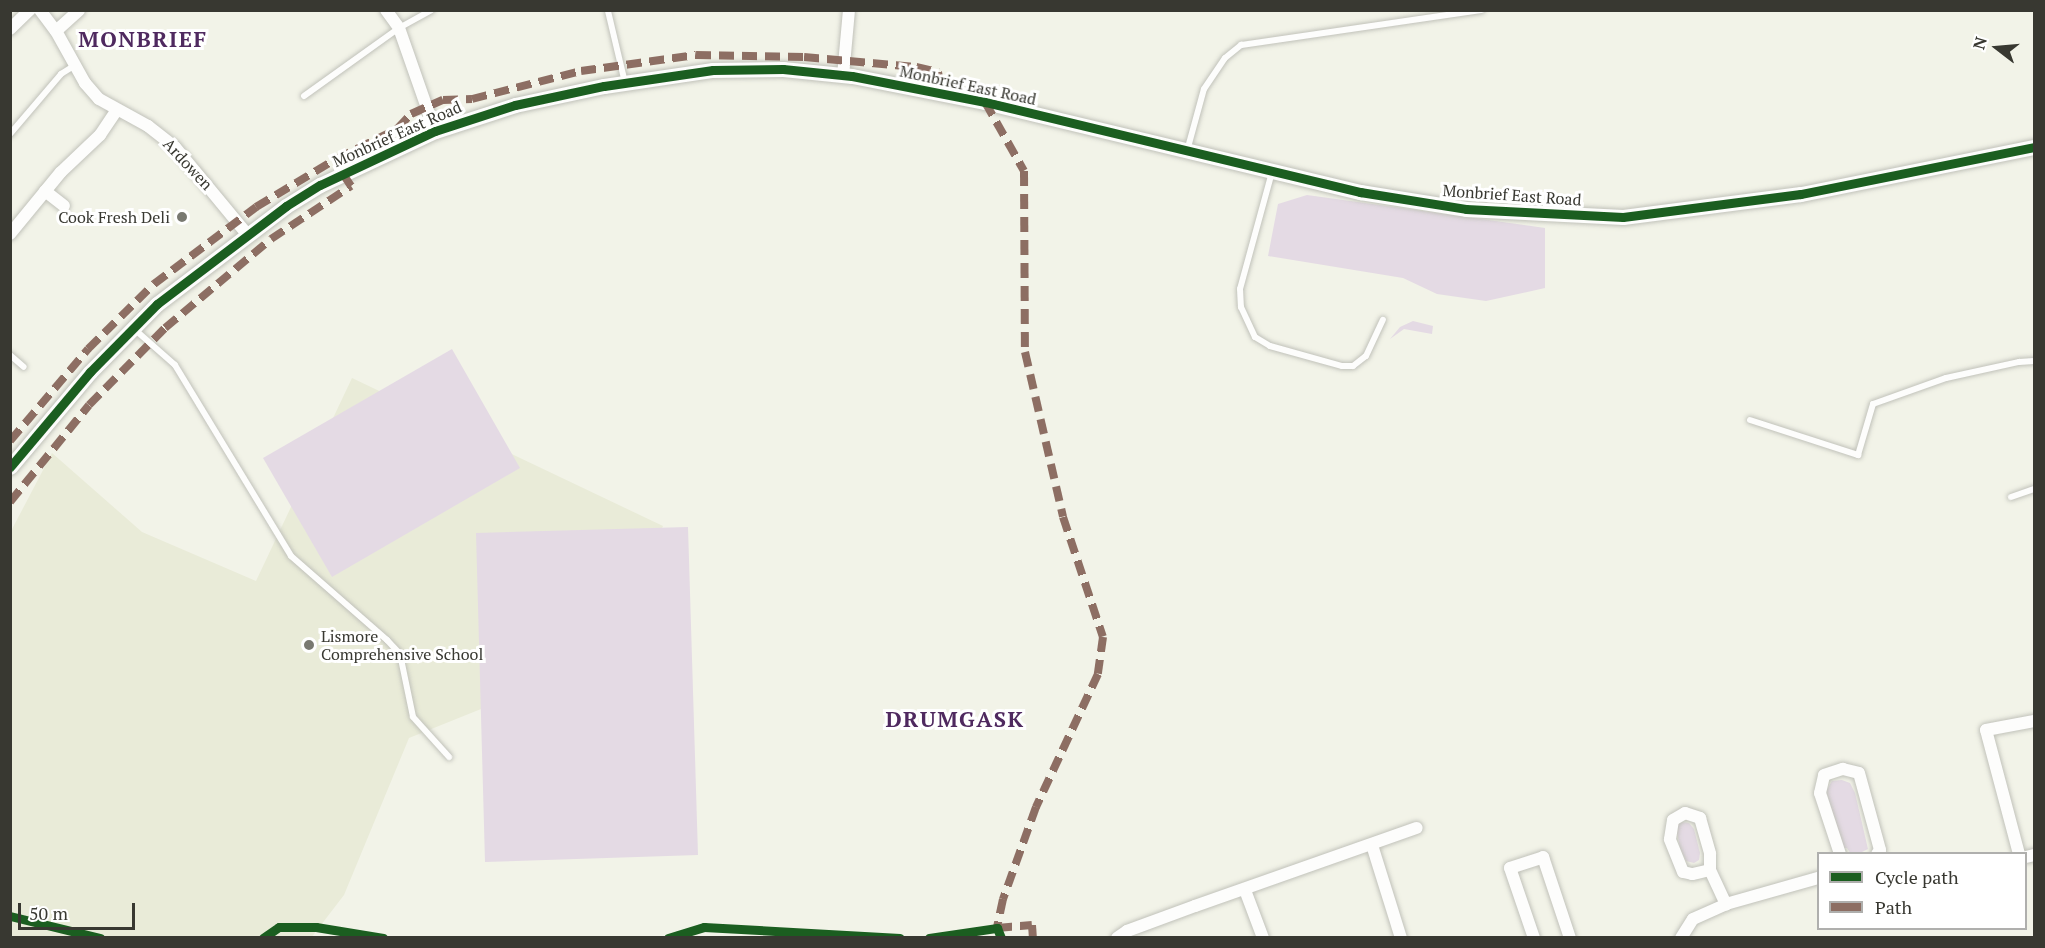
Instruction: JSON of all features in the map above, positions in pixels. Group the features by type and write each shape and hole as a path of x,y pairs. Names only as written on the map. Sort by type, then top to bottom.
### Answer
{"street":[{"path":"10,29 30,10"},
{"name":"Ardowen","path":"40,10 56,32 74,66 99,99 116,111 148,126 175,147 247,234"},
{"path":"56,32 79,10"},
{"path":"386,10 399,28 435,131"},
{"path":"843,76 849,10"},
{"name":"Monbrief East Road","path":"10,467 90,372 157,304 247,234 320,185 435,131 515,105 625,83 713,70 783,69 843,76 985,102 1360,192 1466,209 1623,217 1801,194 2034,147"},
{"path":"10,234 61,172 100,135 116,111"},
{"path":"45,191 64,206"},
{"path":"2018,852 1986,730 2034,721"},
{"path":"1839,852 1820,793 1824,775 1843,769 1859,773 1880,850 1878,852"},
{"path":"1710,870 1692,874 1683,872 1670,839 1672,820 1685,813 1700,818 1710,854 1710,870 1726,904"},
{"path":"1125,935 1417,828"},
{"path":"1372,845 1401,938"},
{"path":"1534,938 1510,868 1543,857 1570,938"},
{"path":"1681,938 1693,919 1726,904 1817,878"},
{"path":"1245,890 1263,938"}],"lane":[{"path":"304,96 399,28 431,10"},
{"path":"1187,152 1204,89 1225,58 1241,45 1480,10"},
{"path":"608,11 625,83"},
{"path":"10,134 61,74 74,66"},
{"path":"1272,172 1240,289 1241,307 1255,337 1270,346 1342,366 1353,366 1366,356 1383,320"},
{"path":"133,327 175,364 291,556 387,640 399,654 413,717 449,757"},
{"path":"10,355 24,367"},
{"path":"1750,420 1858,455 1873,404 1946,378 2019,362 2034,361"},
{"path":"2011,497 2034,489"}],"shaded area":[{"path":"1307,195 1545,228 1545,288 1486,301 1437,294 1403,278 1268,256 1278,204"},
{"path":"1413,321 1433,326 1432,334 1404,329 1390,339 1400,327"},
{"path":"452,349 520,468 332,577 263,458"},
{"name":"Lismore Comprehensive School","path":"352,378 663,526 564,743 481,709 409,738 344,895 311,938 11,937 10,533 52,453 142,532 256,581"},
{"path":"688,527 698,855 485,862 476,533"},
{"path":"1842,780 1850,783 1855,793 1868,849 1862,852 1850,852 1844,848 1826,791 1832,781"},
{"path":"1682,822 1689,823 1694,829 1700,853 1699,860 1694,863 1686,861 1680,848 1676,826"}],"marked path":[{"path":"10,441 88,349 154,284 256,207 336,159 397,129 411,114 443,100 472,99 581,71 696,55 804,57 916,67 938,72 942,94"},
{"path":"985,102 1024,171 1025,352 1063,517 1103,637 1098,674 1036,807 1003,899 997,928 1032,925 1033,938"},
{"path":"10,502 89,405 165,328 271,239 351,186 341,171"}],"cycle path":[{"path":"10,467 90,372 157,304 286,206 320,185 435,131 515,105 604,86 713,70 783,69 852,76 985,102 1360,192 1466,209 1623,217 1801,194 2034,147"},
{"path":"10,916 100,938"},
{"path":"263,938 279,927 316,927 383,938"},
{"path":"668,938 704,927 900,938"},
{"path":"929,938 997,928 1001,938"}],"place":[{"name":"Cook Fresh Deli","path":"182,217"},
{"name":"Lismore Comprehensive School","path":"309,645"}],"district":[{"name":"MONBRIEF","path":"143,39"},
{"name":"DRUMGASK","path":"955,719"}]}
